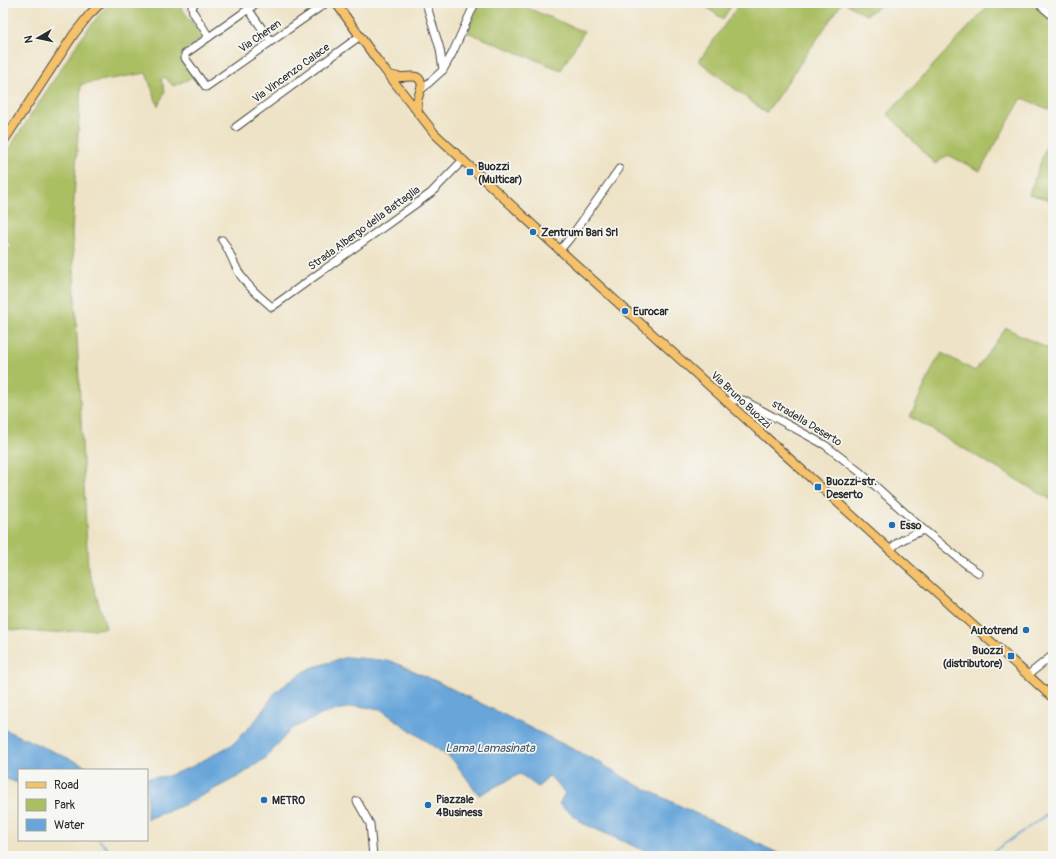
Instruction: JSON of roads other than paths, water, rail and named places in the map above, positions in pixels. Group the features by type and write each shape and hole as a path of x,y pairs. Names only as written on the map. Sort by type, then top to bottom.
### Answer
{"main road":[{"path":"3,142 74,34 101,3"},
{"path":"336,3 389,75 395,77 413,76 422,82 418,114"},
{"name":"Via Bruno Buozzi","path":"389,75 435,134 560,250 1053,698"},
{"path":"406,77 401,82 403,93 412,98 420,92"}],"street":[{"path":"195,3 192,7 193,12 208,37 256,3"},
{"name":"Via Cheren","path":"208,37 185,54 185,58 206,87 326,3"},
{"path":"426,3 440,49 443,70"},
{"path":"420,92 443,70 452,54 475,3"},
{"path":"1038,3 1053,16"},
{"path":"248,9 271,41"},
{"name":"Via Vincenzo Calace","path":"236,127 360,36"},
{"path":"440,49 446,54 452,54"},
{"path":"419,79 436,77"},
{"name":"Strada Albergo della Battaglia","path":"222,240 227,247 238,272 247,284 272,307 431,193 463,160"},
{"path":"560,250 619,169"},
{"name":"stradella Deserto","path":"728,402 731,400 743,400 826,445 967,566 979,573"},
{"path":"891,550 892,547 901,541 924,530"},
{"path":"1028,675 1053,655"},
{"path":"357,801 370,824 373,856"}],"water":[{"name":"Lama Lamasinata","path":"347,657 391,661 434,680 597,761 635,784 784,856 656,856 582,823 559,804 565,793 550,776 538,787 520,774 479,795 453,760 380,709 357,706 321,715 291,729 267,757 241,775 184,805 148,819 148,778 168,776 191,767 233,744 256,720 275,693 291,680 311,668"},
{"path":"3,729 93,769 18,769 18,783 3,778"}],"waterway":[{"name":"Lama Lamasinata","path":"987,856 1053,809"},
{"path":"100,841 115,856"}],"place":[{"name":"Buozzi (Multicar)","path":"470,172"},
{"name":"Zentrum Bari Srl","path":"533,232"},
{"name":"Eurocar","path":"625,311"},
{"name":"Buozzi-str. Deserto","path":"818,487"},
{"name":"Esso","path":"892,525"},
{"name":"Autotrend","path":"1026,630"},
{"name":"Buozzi (distributore)","path":"1011,656"},
{"name":"METRO","path":"264,800"},
{"name":"Piazzale 4Business","path":"428,805"}]}
